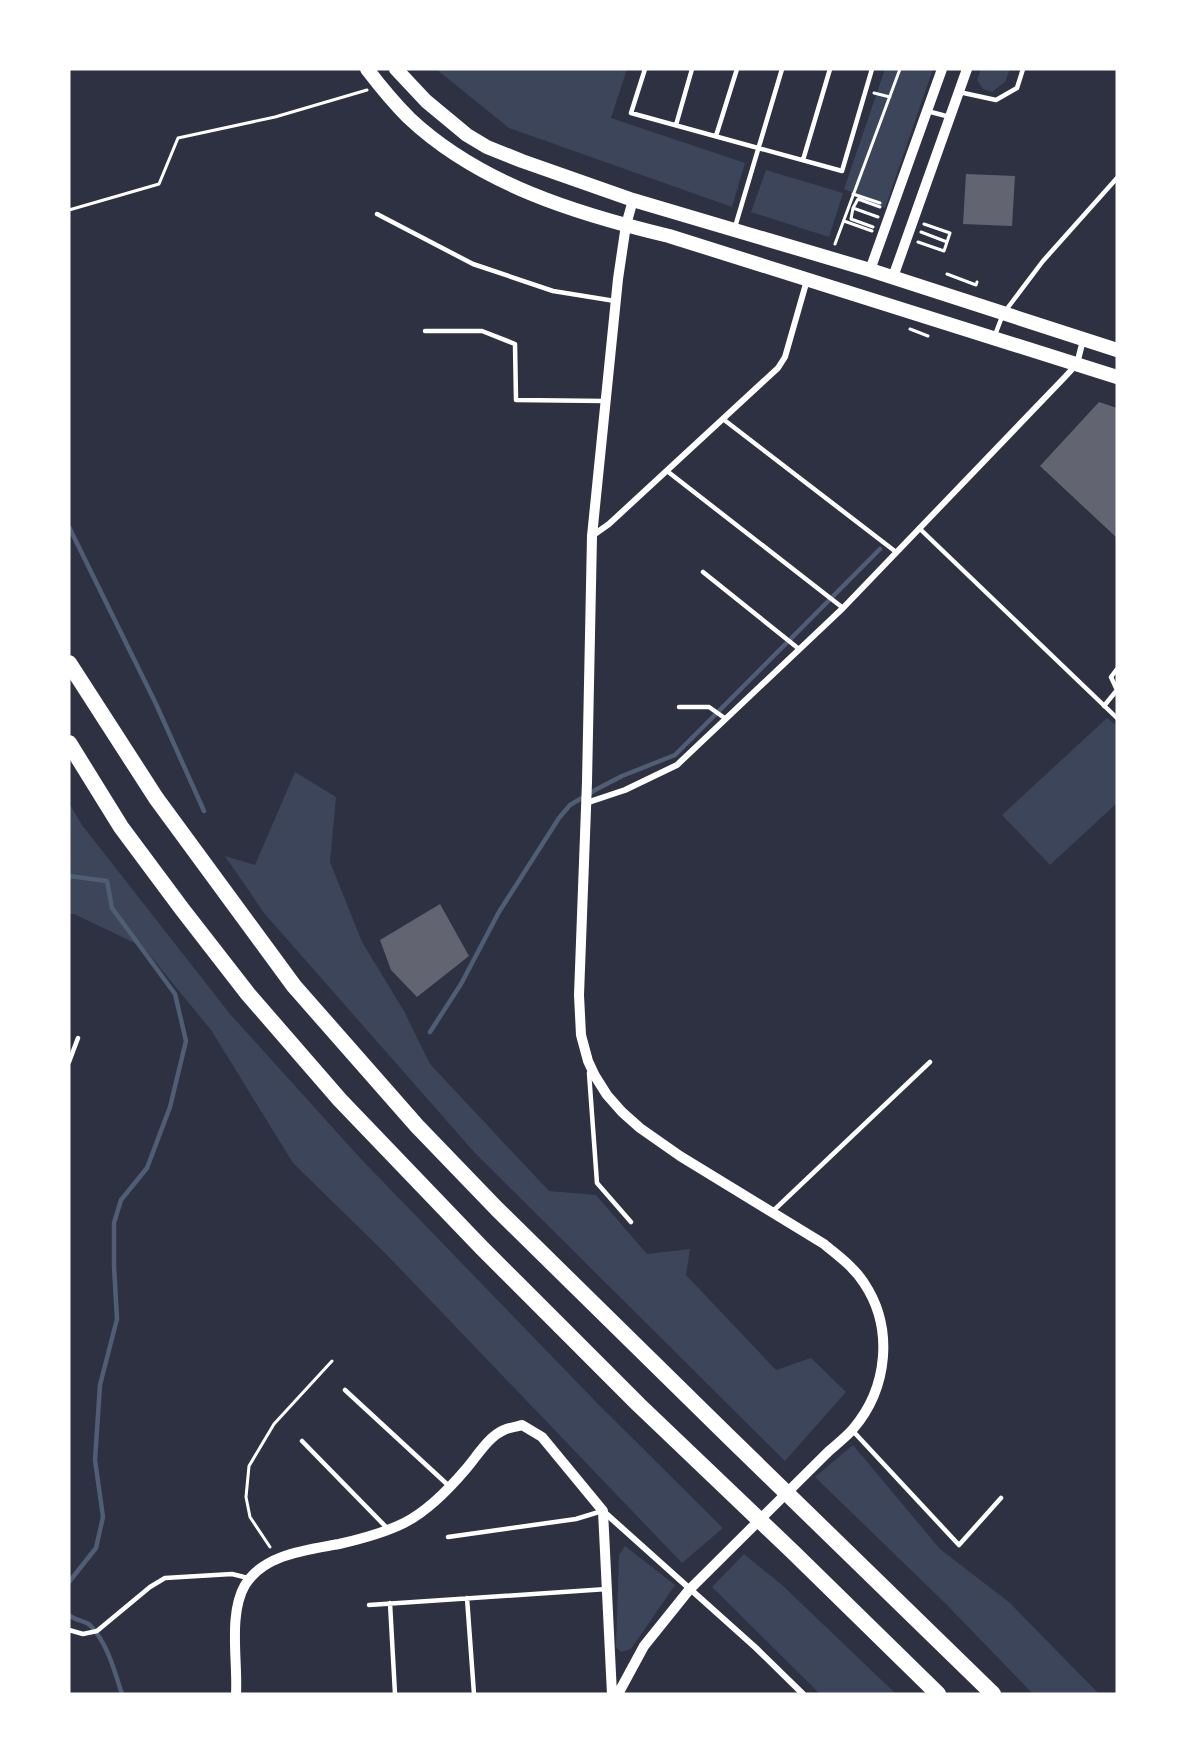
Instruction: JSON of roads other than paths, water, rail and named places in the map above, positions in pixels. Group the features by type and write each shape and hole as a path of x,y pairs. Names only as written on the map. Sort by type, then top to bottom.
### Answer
{"highway":[{"path":"69,663 156,798 294,986 417,1126 497,1209 993,1694"},
{"path":"69,743 121,827 182,909 248,994 340,1100 474,1240 622,1388 938,1694"}],"main road":[{"path":"367,69 409,118 433,138 482,171 550,201 885,303 1117,377"},
{"path":"396,69 426,101 467,135 487,147 542,169 633,200 870,270 1117,350"}],"street":[{"path":"870,270 942,69"},
{"path":"893,278 967,69"},
{"path":"618,1694 644,1646 689,1590 852,1430 868,1408 876,1391 882,1371 884,1347 882,1324 876,1304 863,1281 846,1262 824,1244 680,1156 640,1128 607,1095 588,1061 581,1035 579,995 587,782 592,536 615,301 626,225 633,200"},
{"path":"592,536 609,524 778,368 785,357 807,280"},
{"path":"586,803 625,790 677,765 843,608 1077,364 1083,340"},
{"path":"236,1694 238,1606 245,1586 258,1570 274,1560 362,1538 405,1523 422,1512 450,1486 492,1439 504,1430 522,1425 542,1437 603,1511 804,1694"},
{"path":"603,1511 612,1694"}],"lane":[{"path":"645,69 631,113 842,171 872,69"},
{"path":"676,125 692,69"},
{"path":"716,136 737,69"},
{"path":"735,230 782,69"},
{"path":"803,160 830,69"},
{"path":"959,92 996,100 1017,88 1023,69"},
{"path":"927,111 950,117"},
{"path":"994,338 1003,314 1043,261 1117,178"},
{"path":"377,214 473,264 554,291 615,301"},
{"path":"426,331 482,331 515,344 516,400 605,401"},
{"path":"723,419 896,552"},
{"path":"667,471 843,608"},
{"path":"919,528 1117,718"},
{"path":"703,572 798,649"},
{"path":"1104,706 1117,690 1111,677 1117,669"},
{"path":"678,707 709,707 725,719"},
{"path":"69,1062 78,1038"},
{"path":"588,1061 597,1184 631,1222"},
{"path":"772,1212 930,1062"},
{"path":"345,1390 450,1486"},
{"path":"852,1430 959,1545 1001,1498"},
{"path":"302,1441 388,1530"},
{"path":"448,1537 576,1519 603,1511"},
{"path":"69,1630 83,1634 97,1631 150,1587 165,1578 232,1574 250,1579"},
{"path":"369,1605 607,1589"},
{"path":"466,1598 474,1694"},
{"path":"390,1603 395,1694"}],"waterway":[{"path":"69,527 156,704 204,811"},
{"path":"430,1032 461,984 499,912 559,818 570,805 622,776 675,755 880,549"},
{"path":"69,876 107,881 112,908 175,994 186,1041 170,1107 147,1168 121,1200 114,1223 117,1319 100,1385 95,1460 103,1517 96,1548 69,1582"},
{"path":"69,1615 88,1623 96,1632 110,1658 122,1694"}]}
